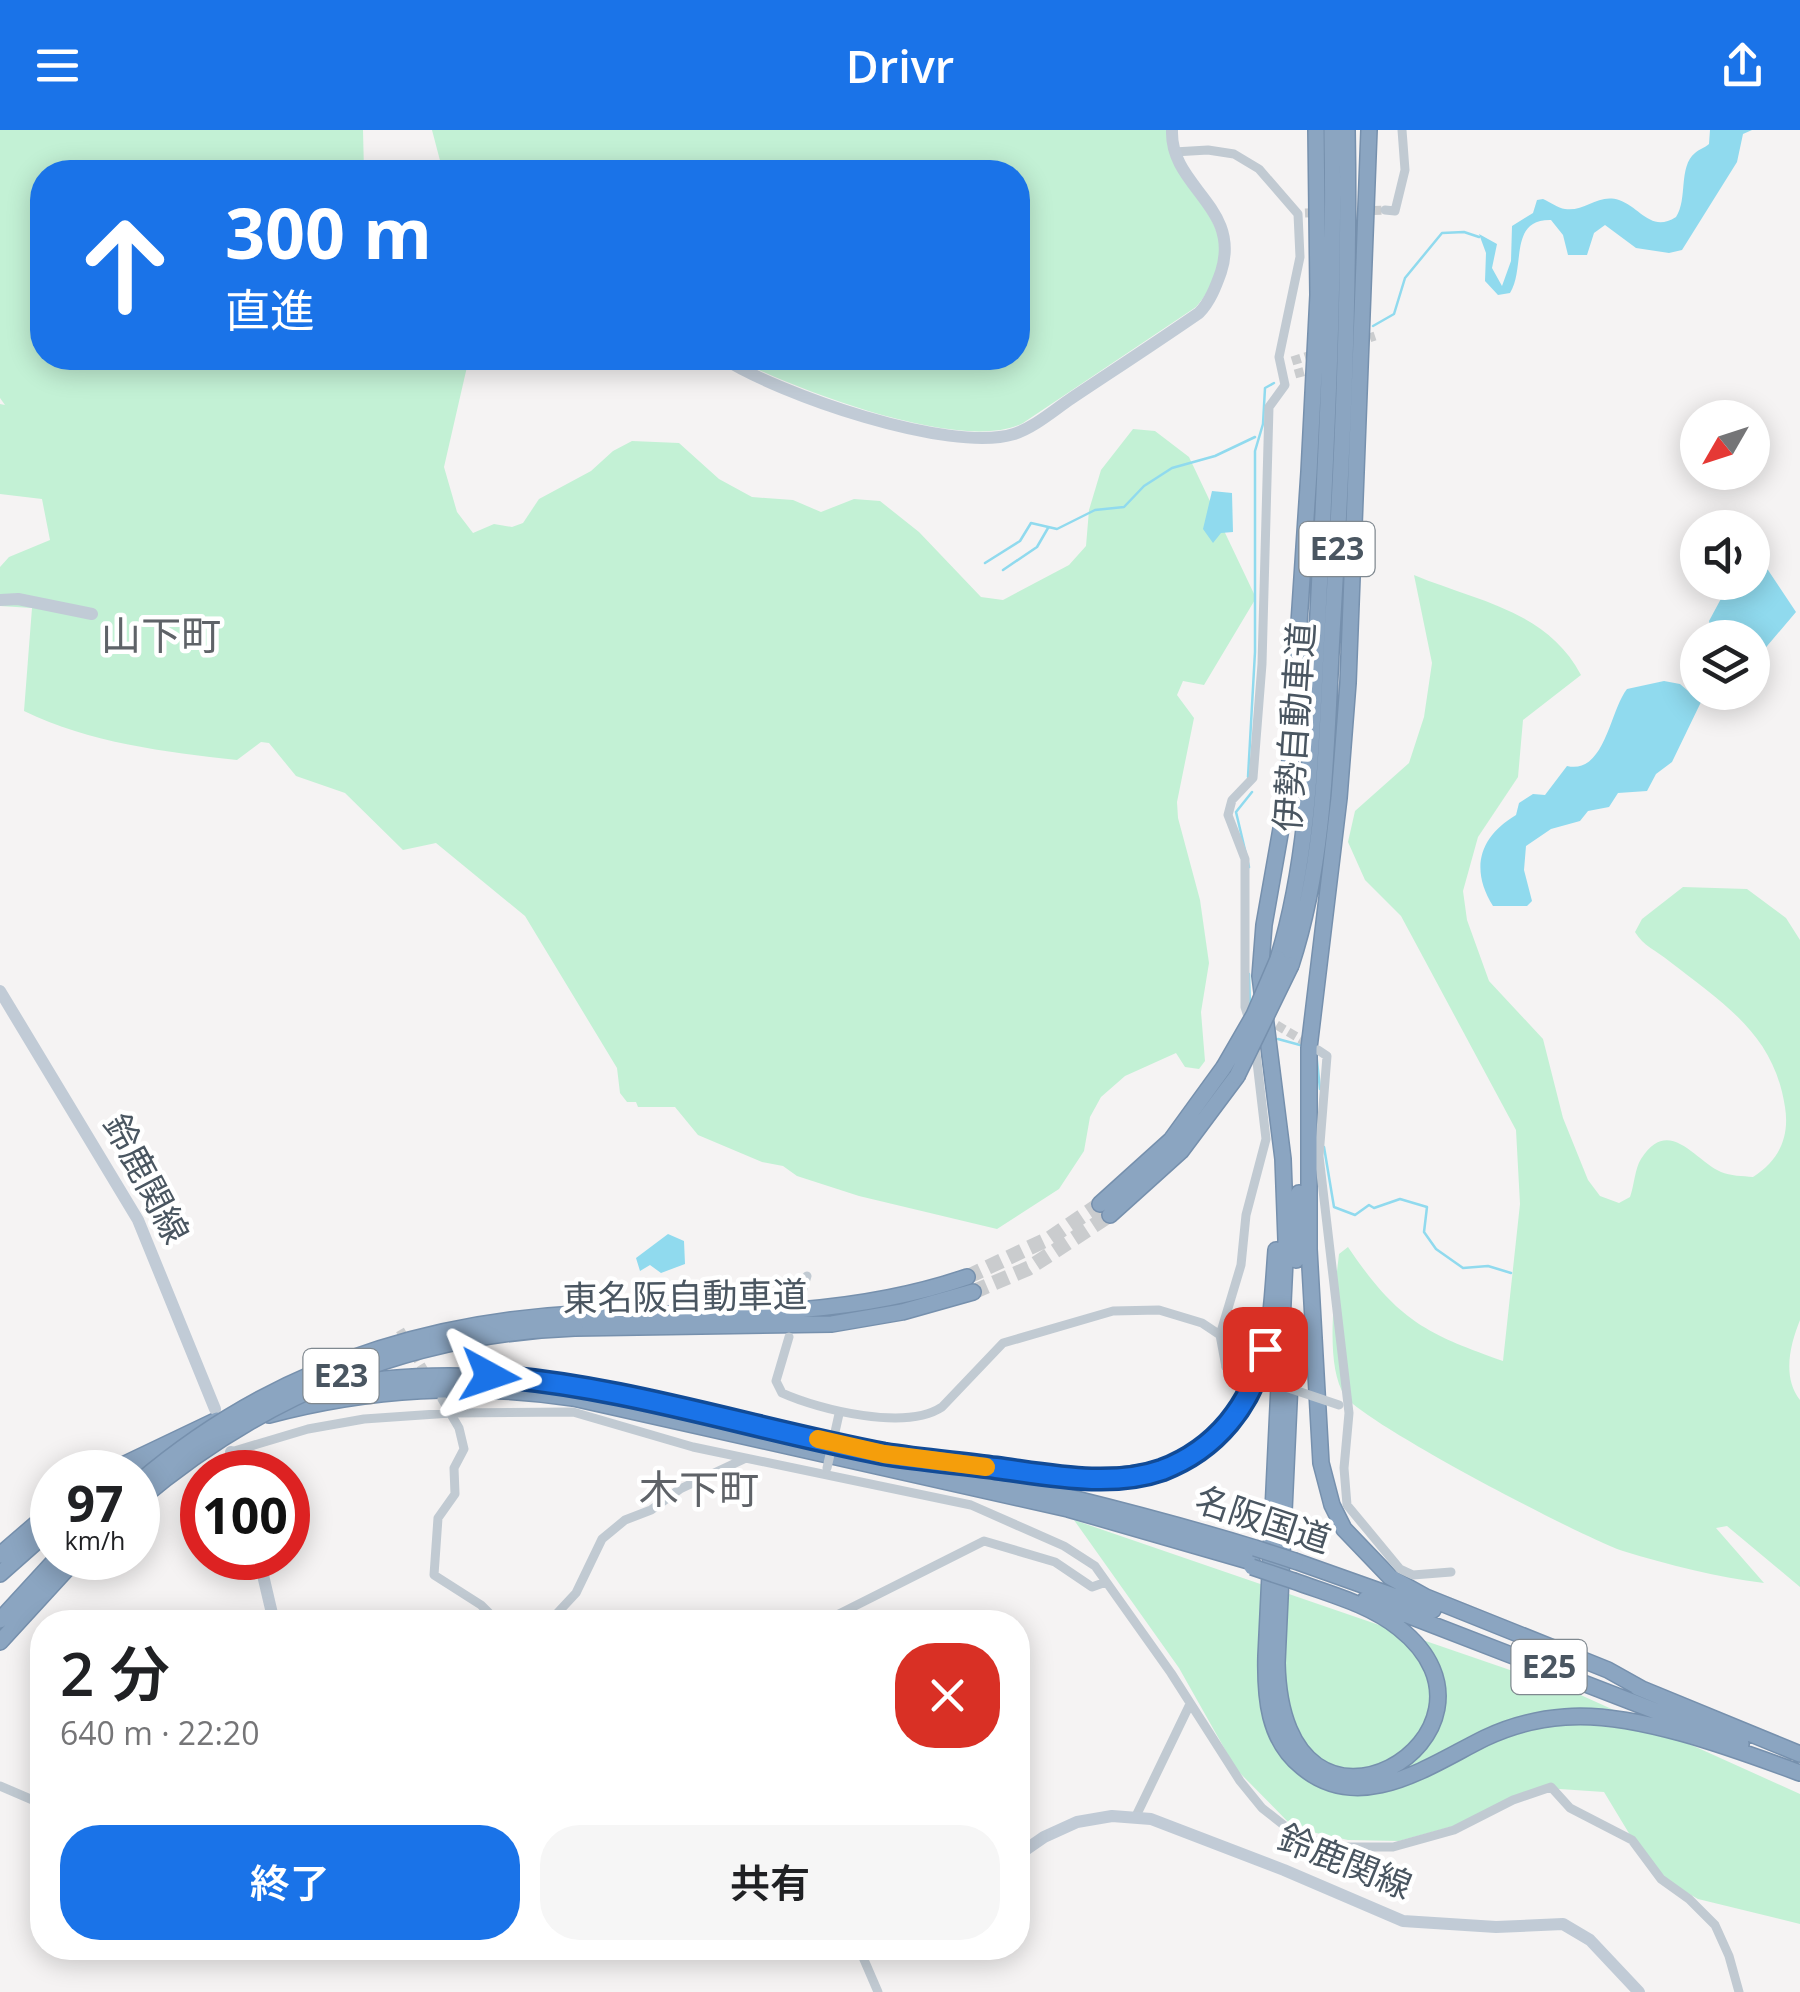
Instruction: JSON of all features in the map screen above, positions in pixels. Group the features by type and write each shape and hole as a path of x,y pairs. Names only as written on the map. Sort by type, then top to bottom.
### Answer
{"highway":[{"path":"1316,130 1318,295 1288,788 1261,945 1260,976 1278,1108 1286,1240 1266,1676 1271,1718 1287,1752 1323,1780 1355,1787 1382,1785 1421,1772 1516,1726 1582,1716 1609,1718 1686,1737 1800,1771"},
{"name":"伊勢自動車道","path":"1284,962 1300,871 1310,766 1334,282 1332,130"},
{"name":"伊勢自動車道","path":"1284,962 1316,867 1325,749 1346,360 1347,130"},
{"path":"1294,1572 1388,1620 1424,1656 1436,1686 1436,1710 1424,1741 1400,1764 1368,1776 1327,1770 1294,1743 1278,1696 1298,1216 1312,1010 1337,817 1348,683 1369,130"},
{"name":"E23","path":"1105,1209 1230,1072 1254,1015 1284,962"},
{"path":"1308,1075 1309,1249 1318,1440 1326,1484 1344,1529 1373,1564 1417,1593 1608,1670 1642,1690"},
{"path":"884,1454 1027,1472 1119,1478 1162,1469 1204,1448 1249,1396 1270,1330 1278,1222 1278,1108"},
{"name":"東名阪自動車道","path":"160,1465 245,1407 351,1357 466,1325 831,1310 970,1285"},
{"name":"東名阪自動車道","path":"160,1484 218,1439 316,1385 430,1346 575,1321"},
{"name":"名阪国道","path":"152,1450 260,1404 339,1385 416,1376 490,1376 576,1384 1117,1508 1253,1559"},
{"name":"名阪国道","path":"160,1461 232,1428 305,1406 414,1389 492,1389 615,1406 1128,1524 1253,1559 1642,1690 1800,1754"},
{"path":"0,1555 30,1529"},
{"path":"0,1574 30,1547"},
{"name":"名阪国道","path":"1294,1572 1492,1646 1800,1771"},
{"path":"0,1620 36,1580"},
{"path":"0,1642 56,1580"}],"main road":[{"path":"746,370 793,394 883,420 961,436 1002,437 1018,433 1180,326 1208,300 1225,258 1224,230 1174,152 1172,130"},
{"path":"0,600 18,599 92,614"},
{"name":"鈴鹿関線","path":"0,990 138,1220 214,1409"},
{"path":"264,1580 271,1610"},
{"name":"鈴鹿関線","path":"1030,1848 1077,1822 1136,1816 1204,1838 1403,1921 1496,1928 1563,1924 1590,1940 1639,1992"}],"street":[{"path":"1385,210 1395,211 1405,170 1402,130"},
{"path":"1174,152 1208,150 1234,154 1260,169 1301,214 1300,258 1286,361 1291,376 1269,407 1262,664 1253,778 1232,800 1228,815 1245,859 1248,1008 1258,1058 1266,1139 1246,1215 1241,1265 1220,1335 1226,1366 1339,1405"},
{"path":"1318,1050 1327,1056 1319,1156 1348,1413 1346,1506 1400,1569 1413,1575 1451,1572"},
{"path":"800,1302 807,1276"},
{"path":"789,1337 776,1387 789,1396 839,1412 906,1420 930,1415 1003,1343 1113,1311 1159,1310 1202,1323 1220,1335"},
{"path":"442,1400 464,1449 454,1468 455,1494 438,1518 434,1575 487,1610"},
{"path":"238,1450 308,1429 364,1419 451,1413 573,1412 744,1459 826,1471 970,1505 1083,1556 1106,1582 1262,1808 1295,1834 1334,1847 1371,1850 1405,1844 1454,1830 1513,1800 1551,1788 1570,1808 1632,1840 1661,1879 1690,1898 1715,1926 1724,1943 1739,1992"},
{"path":"826,1471 839,1412"},
{"path":"560,1610 576,1593 602,1539 626,1520 651,1510 680,1489 744,1459"},
{"path":"848,1610 984,1541 1054,1562 1092,1587 1106,1582"},
{"path":"1136,1816 1190,1704"},
{"path":"0,1786 30,1799"},
{"path":"864,1960 878,1992"}],"green space":[{"path":"0,130 363,130 364,160 30,160 30,370 466,370 444,467 457,512 473,533 494,524 512,527 523,523 539,499 591,471 613,451 632,441 679,443 719,479 752,497 793,500 821,512 854,499 880,501 919,532 981,597 1003,600 1069,565 1086,546 1089,510 1101,470 1133,429 1155,431 1189,457 1256,598 1204,685 1183,681 1177,695 1194,718 1177,802 1200,900 1209,963 1201,1012 1205,1061 1199,1069 1185,1067 1176,1053 1125,1076 1101,1097 1090,1117 1084,1151 1059,1189 997,1229 859,1196 797,1176 783,1166 762,1162 698,1135 675,1107 638,1107 636,1102 627,1102 620,1093 617,1068 525,916 436,843 403,850 345,793 296,776 269,743 261,742 237,760 183,753 101,738 24,711 32,608 0,606 0,567 9,557 50,540 42,499 0,494 0,404 5,405 0,398"},
{"path":"432,130 1169,130 1174,155 1218,235 1221,256 1214,279 1196,307 1023,423 996,431 961,431 878,414 759,370 1030,370 1030,160 440,160"},
{"path":"1414,575 1530,622 1567,653 1581,675 1523,720 1518,777 1478,837 1463,891 1467,920 1489,981 1543,1039 1563,1118 1588,1180 1600,1196 1619,1203 1630,1197 1641,1159 1651,1146 1662,1141 1682,1145 1721,1172 1753,1177 1775,1156 1786,1129 1779,1082 1758,1040 1727,1007 1642,941 1635,932 1642,919 1683,887 1747,889 1786,918 1800,940 1800,1320 1789,1371 1800,1400 1800,1587 1727,1526 1716,1528 1764,1583 1675,1566 1600,1542 1476,1479 1391,1430 1345,1396 1339,1382 1333,1347 1334,1307 1339,1254 1348,1247 1381,1291 1414,1320 1452,1341 1503,1361 1520,1204 1516,1130 1401,916 1365,880 1348,842 1355,811 1409,763 1424,717 1432,663"},
{"path":"1074,1520 1574,1692 1800,1794 1800,1924 1698,1899 1653,1873 1604,1792 1545,1788 1468,1822 1399,1841 1348,1840 1294,1828 1236,1769 1179,1668"}],"water":[{"path":"1710,130 1752,130 1743,134 1737,162 1682,250 1669,253 1636,248 1605,225 1594,233 1587,255 1568,255 1563,235 1551,220 1538,222 1523,236 1510,293 1498,295 1485,281 1486,253 1479,234 1497,244 1492,268 1502,286 1511,261 1512,226 1533,213 1537,200 1572,209 1611,198 1653,221 1676,217 1687,166 1695,153 1709,144"},
{"path":"1212,491 1232,493 1233,532 1221,533 1213,543 1203,529"},
{"path":"1770,573 1796,612 1770,643 1770,620 1710,620 1720,600 1770,600"},
{"path":"1664,681 1680,684 1680,710 1697,710 1672,762 1656,774 1647,791 1618,793 1609,807 1588,811 1580,821 1551,829 1526,846 1524,870 1532,901 1527,906 1493,906 1480,867 1486,844 1516,815 1519,803 1533,794 1545,795 1567,766 1590,761 1605,739 1627,689"},
{"path":"668,1234 684,1241 685,1264 661,1273 650,1265 640,1271 636,1258"}],"waterway":[{"path":"1373,326 1394,314 1405,278 1442,233 1464,232 1479,237"},
{"path":"1248,777 1255,652 1255,451 1263,424 1265,388 1274,383"},
{"path":"985,563 1020,541 1031,523 1057,529 1095,510 1124,507 1144,486 1172,468 1215,456 1255,437"},
{"path":"1003,570 1037,547 1048,528"},
{"path":"1249,867 1236,812 1252,792"},
{"path":"1249,974 1250,1006"},
{"path":"1278,1039 1300,1045"},
{"path":"1316,1052 1320,1089"},
{"path":"1324,1147 1334,1207 1355,1215 1369,1205 1374,1208 1400,1199 1427,1207 1424,1232 1436,1249 1463,1268 1488,1266 1511,1273"}],"tunnel":[{"path":"1305,213 1385,210"},
{"path":"1357,342 1375,336"},
{"path":"1292,361 1318,353"},
{"path":"1295,374 1317,368"},
{"path":"1265,1018 1312,1046"},
{"path":"967,1277 1050,1238 1100,1204"},
{"path":"973,1292 1029,1268 1110,1215"},
{"path":"400,1330 429,1379"}],"slow traffic":[{"path":"818,1439 884,1454 986,1467"}],"district":[{"name":"山下町","path":"161,636"},
{"name":"木下町","path":"699,1490"}],"route":[{"path":"490,1376 619,1392 884,1454 1027,1472 1119,1478 1162,1469 1204,1448 1249,1396 1265,1349"}]}
